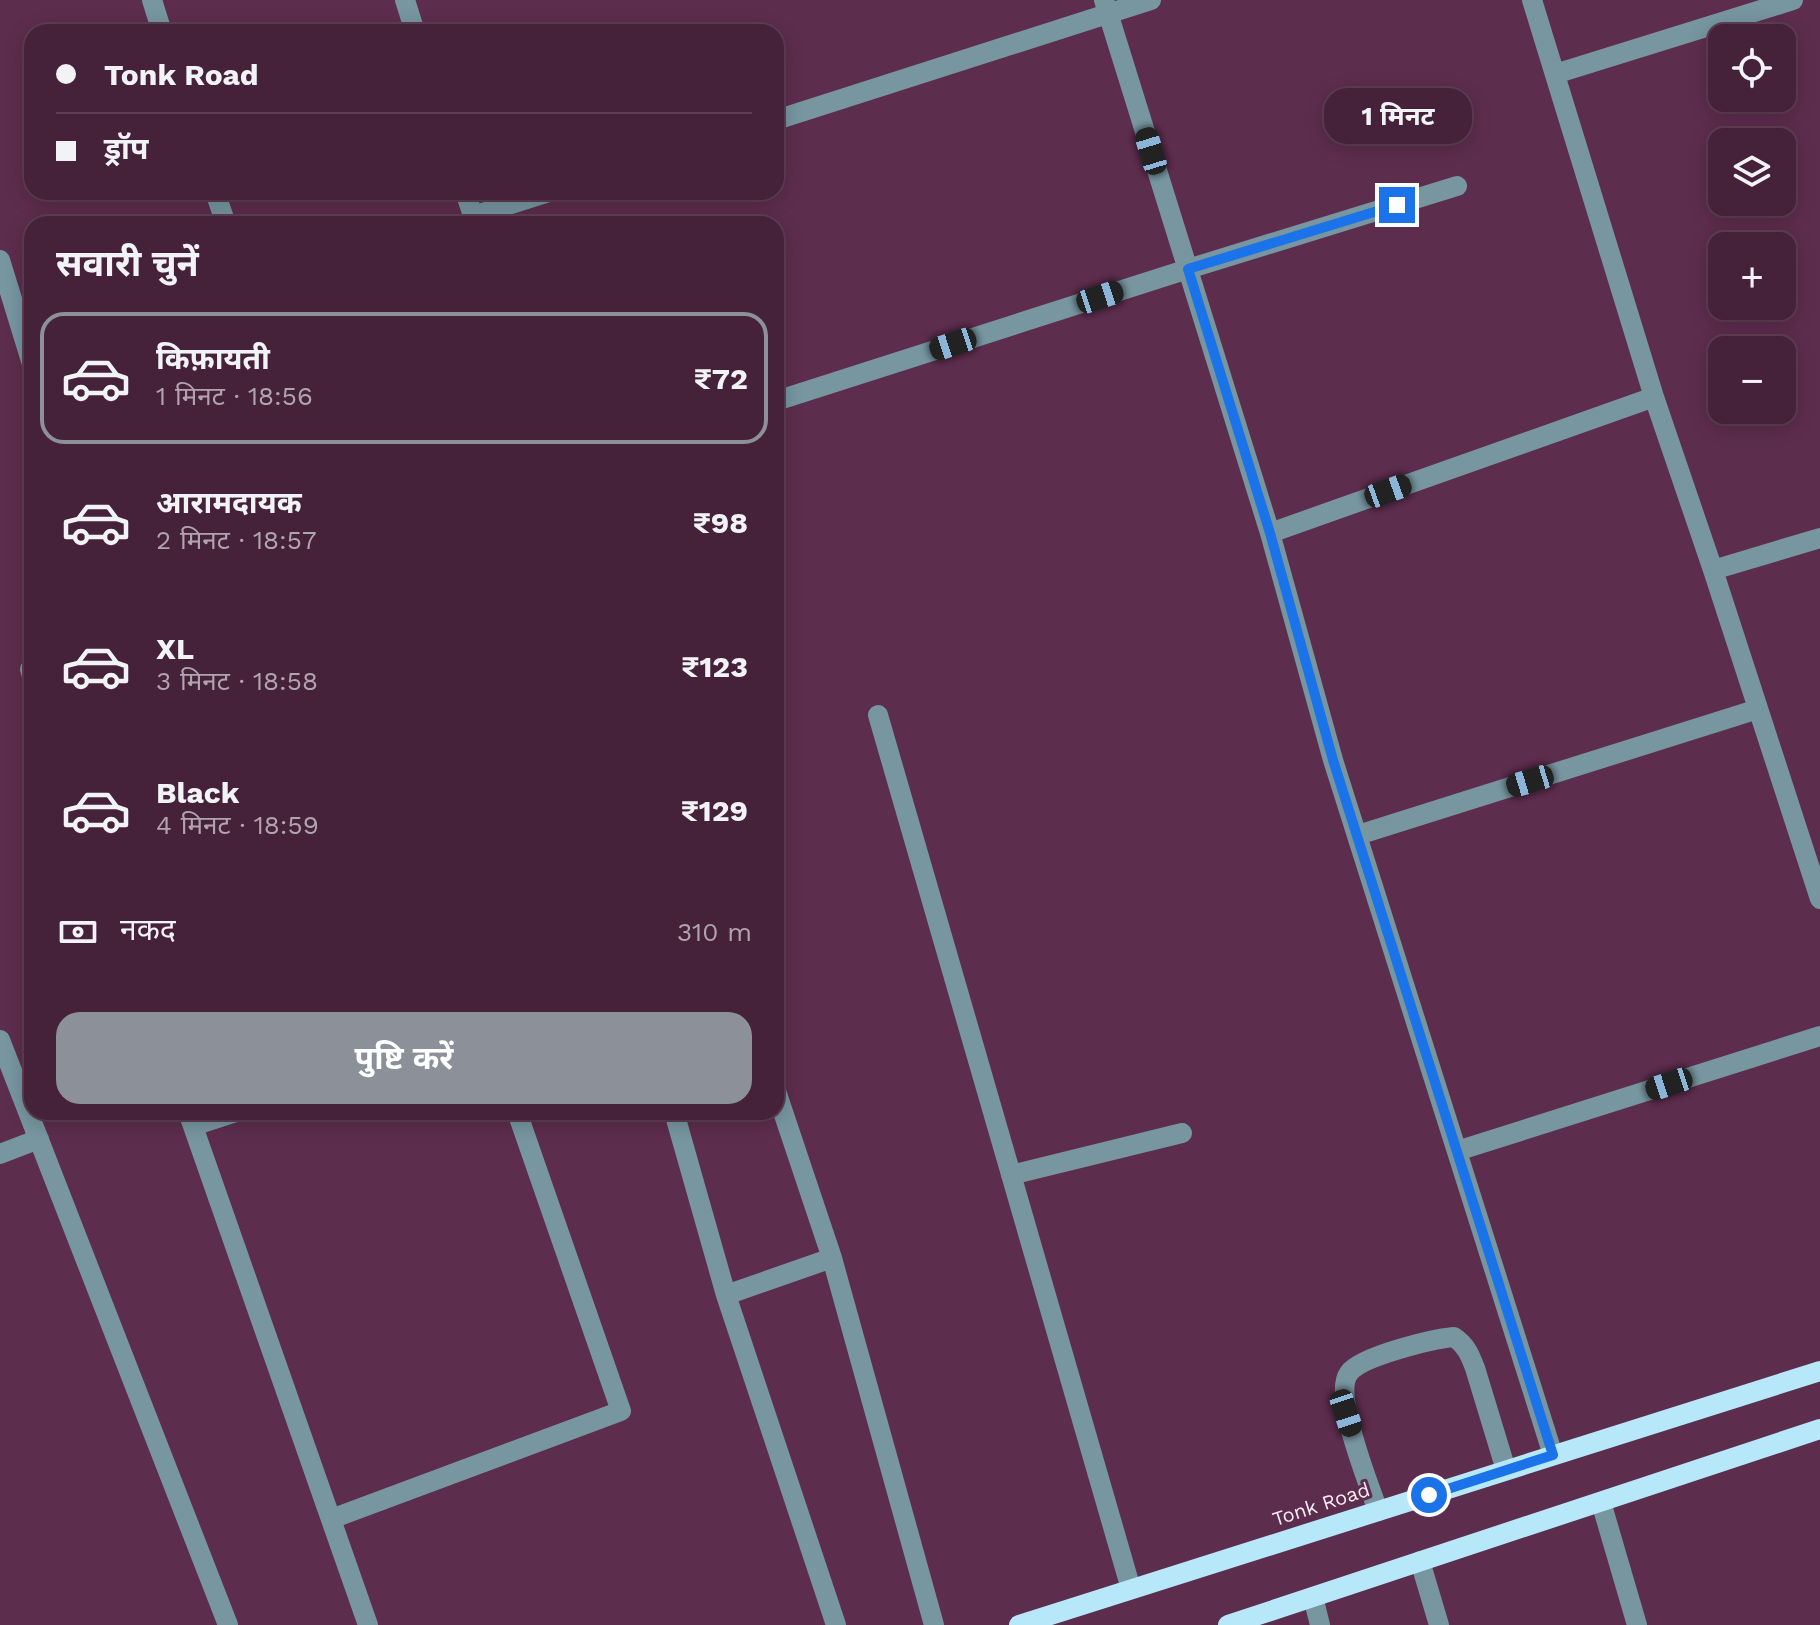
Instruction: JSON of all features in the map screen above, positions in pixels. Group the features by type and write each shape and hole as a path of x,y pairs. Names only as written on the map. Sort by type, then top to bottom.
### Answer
{"main road":[{"name":"Tonk Road","path":"1019,1625 1063,1618 1131,1589 1820,1371"},
{"path":"1228,1625 1820,1429"}],"street":[{"path":"152,0 160,24"},
{"path":"405,0 412,24"},
{"path":"784,117 1106,8 1151,0"},
{"path":"1532,0 1654,397 1820,899"},
{"path":"1555,74 1793,0"},
{"path":"1106,8 1270,533 1333,760 1553,1455"},
{"path":"784,398 1457,186"},
{"path":"485,216 528,200"},
{"path":"0,260 24,338"},
{"path":"1270,533 1654,397"},
{"path":"1713,570 1820,538"},
{"path":"1358,835 1758,709"},
{"path":"878,715 1131,1589"},
{"path":"1457,1151 1820,1036"},
{"path":"0,1040 24,1101"},
{"path":"784,1115 832,1258 934,1625"},
{"path":"32,1120 228,1625"},
{"path":"190,1120 368,1625"},
{"path":"331,1519 621,1411 520,1120"},
{"path":"676,1120 726,1295 836,1625"},
{"path":"1011,1175 1182,1133"},
{"path":"0,1154 39,1139"},
{"path":"726,1295 832,1258"},
{"path":"1378,1511 1346,1413 1344,1386 1349,1373 1361,1364 1404,1348 1454,1337 1462,1343 1475,1368 1506,1470"},
{"path":"1601,1502 1637,1625"},
{"path":"1420,1561 1439,1625"},
{"path":"1313,1597 1320,1625"}],"route":[{"path":"1397,205 1188,269 1270,533 1333,760 1553,1455 1429,1495"}]}
